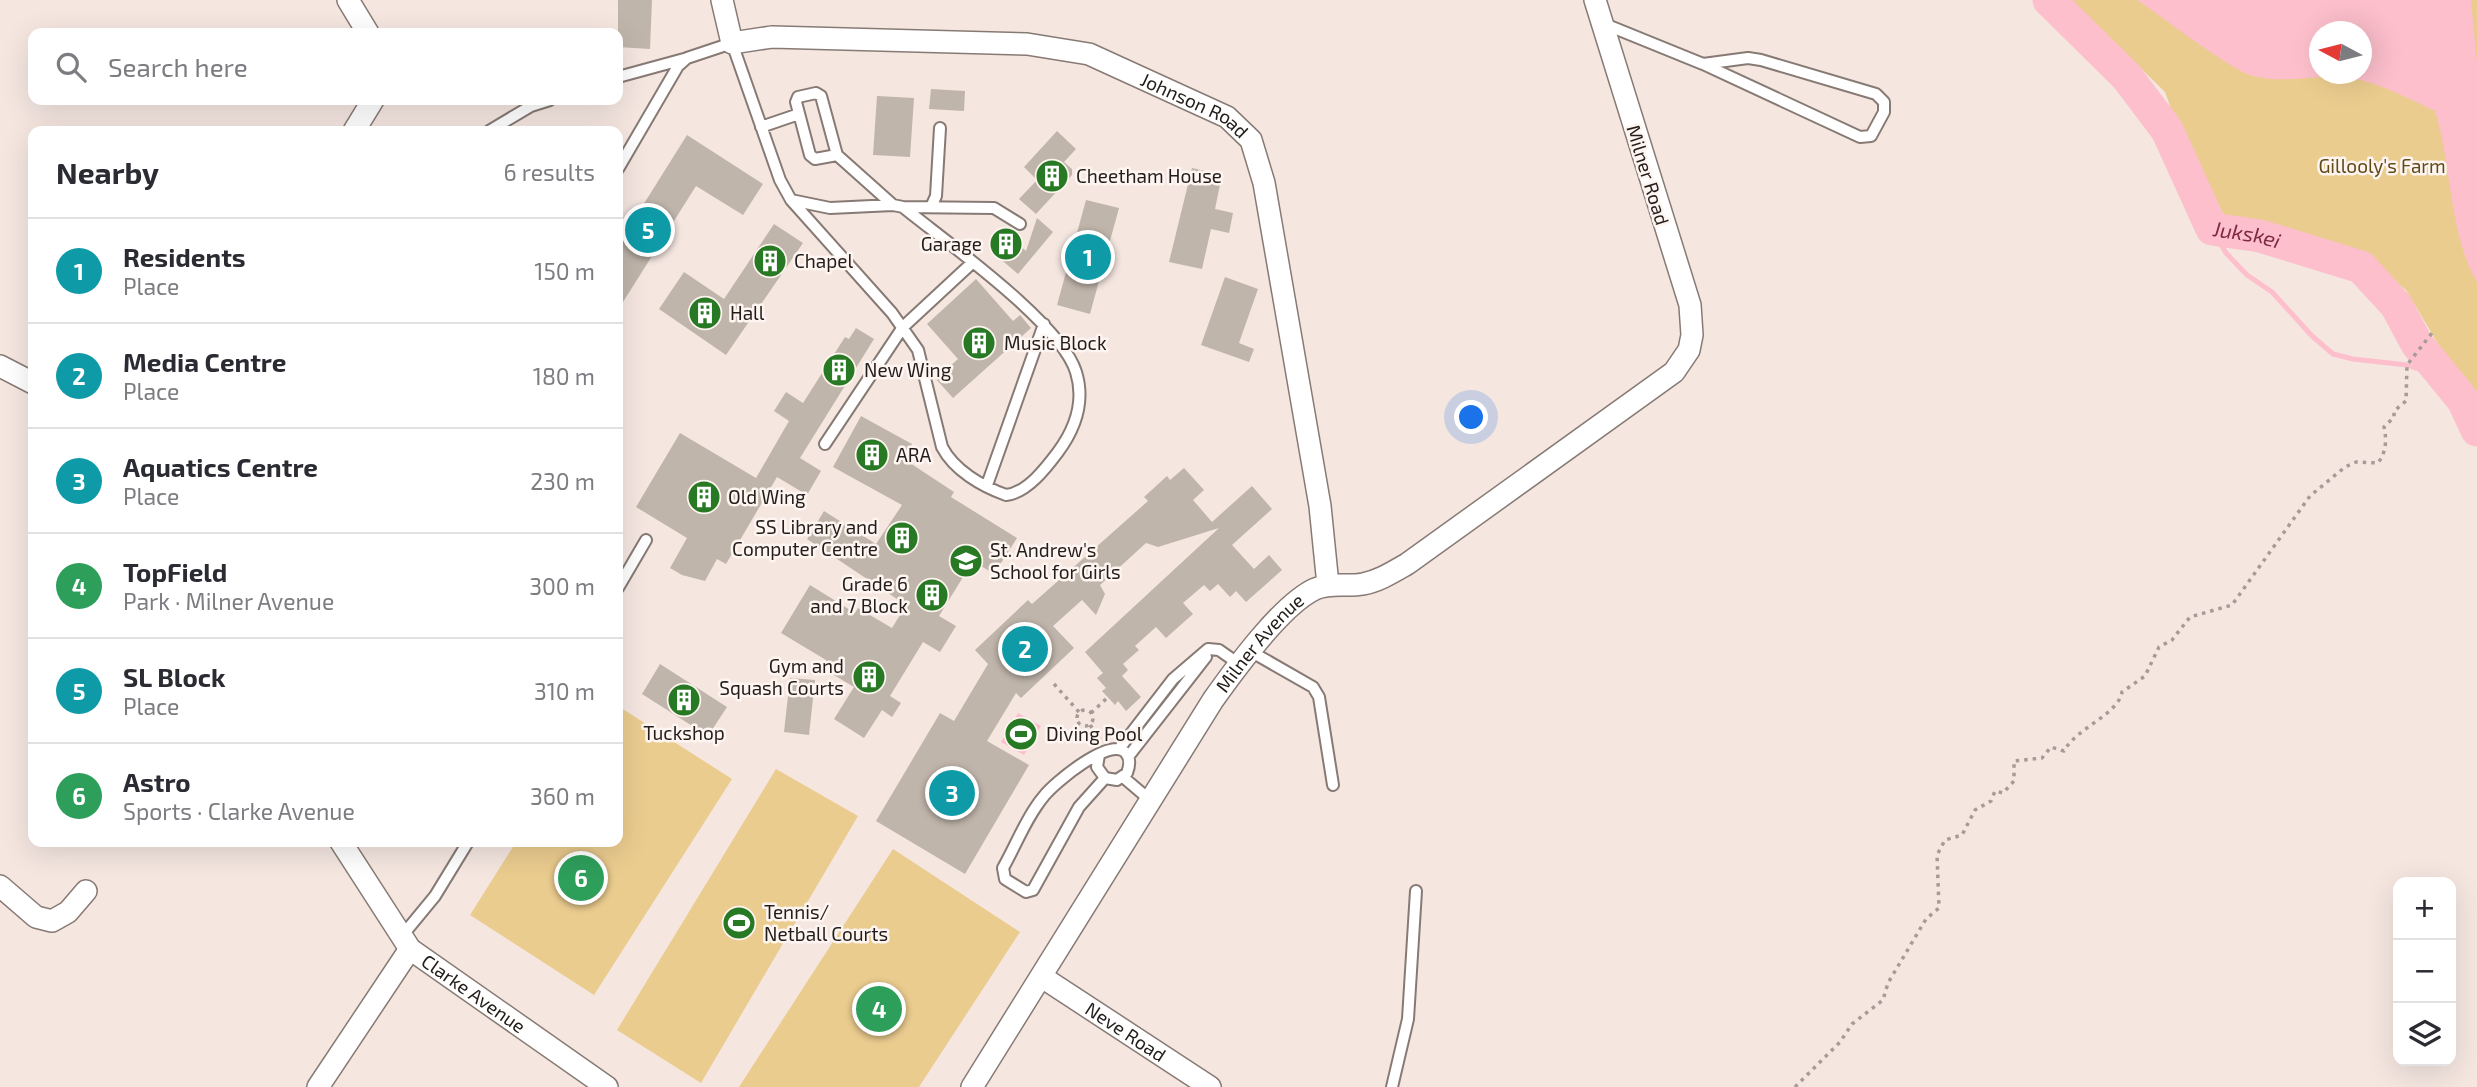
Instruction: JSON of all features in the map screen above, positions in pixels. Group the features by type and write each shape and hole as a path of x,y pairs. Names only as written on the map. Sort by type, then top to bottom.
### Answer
{"street":[{"path":"348,0 365,28"},
{"path":"722,0 732,43"},
{"name":"Milner Road","path":"1595,0 1690,305 1693,325 1689,350"},
{"name":"Johnson Road","path":"732,43 750,38 806,38 1027,44 1069,48 1207,105 1241,128 1251,140 1262,172 1320,506 1328,585"},
{"path":"357,126 370,105"},
{"name":"Milner Avenue","path":"972,1087 1150,800 1245,658 1304,596 1328,585 1364,584 1380,579 1407,564 1674,372 1689,350"},
{"path":"0,366 28,380"},
{"name":"Clarke Avenue","path":"344,847 406,942 607,1087"},
{"path":"0,886 36,917 52,920 68,912 86,891"},
{"path":"318,1087 406,942"},
{"name":"Neve Road","path":"1042,977 1210,1087"}],"lane":[{"path":"1602,23 1703,64 1860,137 1871,136 1884,112 1884,102 1876,94 1761,60 1748,58 1703,64"},
{"path":"623,76 732,43 761,127 791,200 903,327 918,350 942,447 948,458 962,472 1006,495 1032,482 1071,435 1080,403 1076,371 1044,324 837,155 821,96 801,95 796,99 811,157 837,155"},
{"path":"623,161 687,58"},
{"path":"497,126 534,105"},
{"path":"761,127 799,114"},
{"path":"931,208 936,196 940,128"},
{"path":"791,200 830,208 995,208 1020,224"},
{"path":"825,444 903,327 972,263"},
{"path":"987,485 1044,324"},
{"path":"623,580 646,540"},
{"path":"1215,648 1128,757 1129,766 1123,777 1111,780 1105,778 1097,767 1108,751 1172,679 1208,649 1215,648 1313,687 1319,697 1333,785"},
{"path":"1105,778 1079,807 1033,890 1026,891 1005,879 1003,868 1042,798 1090,758 1108,751 1128,757"},
{"path":"1123,777 1150,800"},
{"path":"406,942 465,847"},
{"path":"1392,1087 1408,1019 1416,891"}],"path":[{"path":"1795,1087 1840,1042 1852,1024 1883,1000 1888,983 1926,919 1939,908 1937,855 1945,840 1962,835 1975,810 1983,808 1995,791 2003,793 2014,781 2014,761 2042,758 2051,747 2064,751 2069,742 2088,730 2091,721 2113,709 2122,692 2145,676 2159,647 2172,640 2190,617 2232,606 2310,496 2345,467 2357,462 2378,463 2384,456 2384,427 2394,417 2394,411 2406,401 2407,365 2432,332"},
{"path":"1054,684 1079,712"},
{"path":"1106,699 1091,713 1089,724 1108,751"},
{"path":"1089,724 1080,724 1076,718 1079,712 1084,710 1091,713"}],"green space":[{"name":"Gillooly's Farm","path":"2071,0 2477,0 2477,410 2406,290 2373,264 2311,243 2254,231 2226,217 2207,193 2189,158 2165,92"},
{"path":"623,709 732,779 594,995 470,915 513,847 623,847"},
{"name":"Tennis/ Netball Courts","path":"776,769 858,816 701,1083 617,1030"},
{"path":"893,849 1020,932 919,1087 739,1087"}],"shaded area":[{"path":"2137,0 2471,0 2477,62 2477,282 2461,243 2435,111 2372,84 2372,21 2309,21 2309,78 2262,78 2239,70"},
{"name":"Diving Pool","path":"1018,713 1041,726 1024,755 1001,742"}],"building":[{"path":"618,0 652,0 650,49 623,47 623,28 618,28"},
{"path":"931,89 965,91 964,111 929,109"},
{"path":"877,96 914,98 910,157 873,155"},
{"name":"Cheetham House","path":"1057,131 1076,149 1064,162 1072,169 1072,175 1036,214 1019,199 1037,180 1024,167"},
{"path":"687,135 763,184 743,215 696,186 623,302 623,237"},
{"path":"1192,168 1222,175 1215,209 1233,213 1229,233 1211,229 1202,269 1169,262"},
{"path":"1086,200 1119,208 1090,314 1057,305"},
{"name":"Garage","path":"1037,218 1053,232 1018,274 990,250 1004,232 1026,251"},
{"path":"774,224 803,243 726,355 659,309 684,272 724,299"},
{"path":"1225,277 1258,289 1239,343 1254,349 1249,362 1201,345"},
{"name":"Music Block","path":"976,279 1013,321 1020,315 1031,328 953,398 936,379 958,359 927,324"},
{"name":"Old Wing","path":"856,328 874,339 800,458 821,471 807,495 777,477 726,564 717,559 705,581 682,575 670,568 687,538 636,507 680,433 756,478 789,421 774,411 786,392 803,403 845,337 849,339"},
{"path":"861,416 912,444 904,459 954,492 951,497 1017,538 994,574 973,561 939,616 956,626 940,652 923,642 890,696 901,703 892,717 882,710 864,738 834,719 854,687 822,668 826,660 781,633 810,585 855,613 858,608 892,628 906,605 807,539 824,511 876,544 902,505 833,467"},
{"path":"1184,468 1204,490 1193,500 1212,522 1252,486 1272,509 1232,545 1254,569 1269,555 1282,570 1246,602 1236,591 1230,597 1218,584 1210,591 1204,585 1183,603 1193,614 1166,638 1156,627 1135,646 1139,650 1123,664 1128,670 1122,676 1141,697 1126,711 1118,701 1115,705 1102,691 1106,688 1097,678 1103,673 1085,652 1219,528 1158,547 1146,543 1100,585 1105,594 1096,615 1082,600 1053,626 1074,648 1021,698 1016,693 987,741 1029,765 965,874 876,821 940,713 954,721 988,664 975,650 1028,600 1032,604 1148,501 1144,497 1167,476 1170,480"},
{"name":"Tuckshop","path":"660,664 727,707 708,736 642,694"},
{"path":"790,678 815,680 809,735 784,732"}],"waterway":[{"name":"Jukskei","path":"2049,0 2127,77 2167,130 2212,229 2260,236 2361,267 2396,305 2417,344 2463,400 2477,430"},
{"path":"2212,229 2226,253 2247,275 2272,292 2312,336 2333,354 2407,365 2441,377 2463,400"}],"place":[{"name":"Cheetham House","path":"1052,176"},
{"name":"SL Block","path":"648,230"},
{"name":"Garage","path":"1006,244"},
{"name":"Residents","path":"1088,257"},
{"name":"Chapel","path":"770,261"},
{"name":"Hall","path":"705,313"},
{"name":"Music Block","path":"979,343"},
{"name":"New Wing","path":"839,370"},
{"name":"ARA","path":"872,455"},
{"name":"Old Wing","path":"704,497"},
{"name":"SS Library and Computer Centre","path":"902,538"},
{"name":"St. Andrew's School for Girls","path":"966,561"},
{"name":"Grade 6 and 7 Block","path":"932,595"},
{"name":"Media Centre","path":"1025,649"},
{"name":"Gym and Squash Courts","path":"869,677"},
{"name":"Tuckshop","path":"684,700"},
{"name":"Diving Pool","path":"1021,734"},
{"name":"Aquatics Centre","path":"952,793"},
{"name":"Astro","path":"581,878"},
{"name":"Tennis/ Netball Courts","path":"739,923"},
{"name":"TopField","path":"879,1009"}]}
